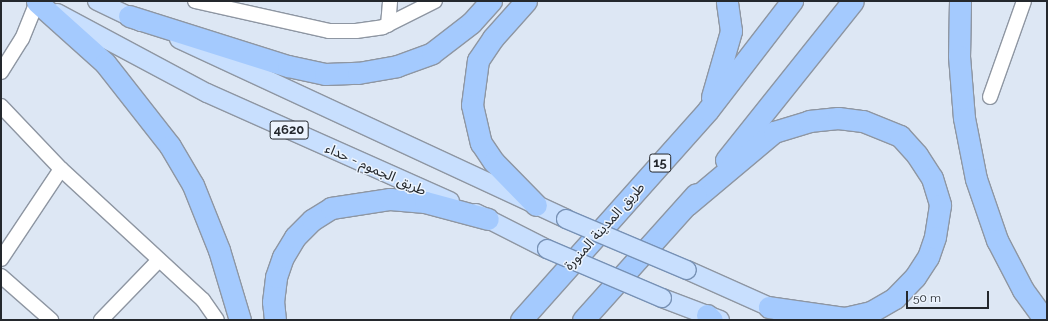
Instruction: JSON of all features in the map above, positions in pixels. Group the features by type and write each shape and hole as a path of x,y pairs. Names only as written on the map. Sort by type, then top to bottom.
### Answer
{"highway":[{"path":"129,16 288,66 325,74 358,73 397,66 432,53 471,23 491,1"},
{"path":"526,1 493,38 478,60 472,105 481,143 494,162 536,205"},
{"path":"708,110 731,31 727,1"},
{"name":"طريق المدينة المنورة","path":"521,320 708,110 792,1"},
{"path":"583,320 687,205 853,1"},
{"path":"960,1 959,56 964,118 976,179 997,240 1023,290 1045,320"},
{"path":"36,2 105,63 170,146 193,185 219,250 240,320"},
{"path":"687,205 774,132 809,121 838,118 863,121 900,136 917,155 932,178 940,205 935,237 928,257 915,277 895,298 871,312 844,318 769,307"},
{"path":"275,320 273,302 276,277 283,257 295,237 312,220 332,208 390,199 425,202 488,219"},
{"path":"514,320 545,294"},
{"path":"587,320 604,296"}],"main road":[{"name":"4620","path":"97,1 566,219 687,270 769,307"},
{"name":"طريق الجموم - حداء","path":"36,2 207,93 488,219 547,249 713,318"},
{"path":"769,307 798,320"}],"street":[{"path":"195,1 329,31 356,31 388,25 434,1"},
{"path":"388,25 390,1"},
{"path":"990,97 1024,1"},
{"path":"1,72 22,39 36,2"},
{"path":"1,106 60,170 203,300 217,320"},
{"path":"1,259 60,170"},
{"path":"101,320 159,260"},
{"path":"1,276 51,320"}]}
